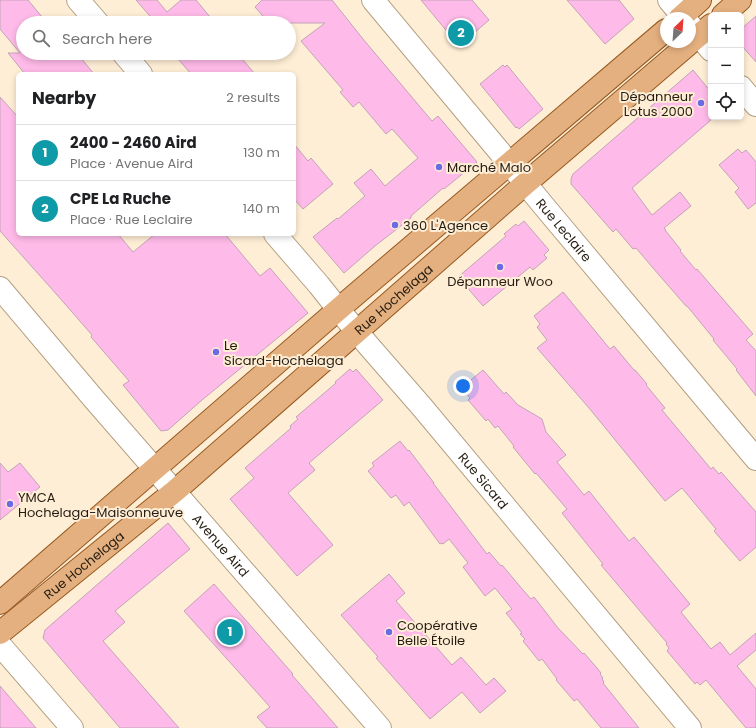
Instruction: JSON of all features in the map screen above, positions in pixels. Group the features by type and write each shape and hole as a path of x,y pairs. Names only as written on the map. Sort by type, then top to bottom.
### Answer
{"main road":[{"name":"Rue Hochelaga","path":"695,12 700,0"},
{"path":"726,12 740,0"},
{"name":"Rue Hochelaga","path":"0,603 338,309 660,35"},
{"name":"Rue Hochelaga","path":"0,633 175,491 357,332 525,184 665,48"}],"street":[{"path":"78,0 92,16"},
{"name":"Rue Leclaire","path":"373,0 756,459"},
{"path":"129,60 139,72"},
{"path":"744,90 756,105"},
{"name":"Rue Sicard","path":"277,236 427,413 690,728"},
{"name":"Avenue Aird","path":"0,288 93,398 380,728"},
{"path":"0,645 72,728"}],"building":[{"path":"0,0 28,0 41,16 16,16 16,48 0,29"},
{"path":"136,0 157,0 167,12 181,0 196,0 209,16 150,16"},
{"path":"262,0 332,0 432,121 438,116 477,162 444,189 443,188 411,216 411,218 344,273 313,237 337,218 338,219 365,196 354,183 371,169 385,186 418,158 392,129 386,134 359,102 353,107 340,92 343,90 301,41 325,23 296,23 296,16 263,16 255,7"},
{"path":"421,0 472,0 489,20 459,46"},
{"path":"567,0 619,0 634,19 605,44"},
{"path":"756,16 756,62 744,48 744,26"},
{"path":"8,53 16,53 16,60 83,60 92,72 23,72"},
{"path":"179,60 243,60 253,72 189,72"},
{"path":"503,65 505,67 507,65 543,109 519,129 517,127 516,128 480,84"},
{"path":"693,70 708,88 708,120 711,120 632,188 652,215 680,192 691,206 664,228 681,250 680,251 753,334 746,340 756,351 756,396 736,370 737,369 713,340 714,339 687,306 636,248 633,249 616,229 613,232 571,184 573,174"},
{"path":"0,97 16,115 16,236 120,236 133,252 153,236 227,236 260,276 270,268 308,313 202,400 168,430 161,431 123,385 129,381 91,337 92,335 0,231"},
{"path":"296,146 308,161 311,158 333,184 303,209 296,201"},
{"path":"738,149 742,153 746,150 756,162 756,203 748,209 735,192 739,188 719,165"},
{"path":"524,221 549,250 544,255 547,258 533,270 530,267 483,306 458,277 506,236 504,234 516,224 518,226"},
{"path":"563,292 610,349 614,346 647,384 646,385 665,408 662,410 711,469 713,467 719,474 721,472 756,512 756,547 740,561 714,531 716,529 682,488 665,501 589,408 537,348 547,340 537,327 540,324 534,316"},
{"path":"350,369 353,372 356,369 383,400 309,463 315,470 288,493 333,545 297,576 230,499 254,478 245,468 291,428 290,426 298,419 296,417"},
{"path":"483,370 504,394 506,392 518,405 542,419 546,432 566,455 557,462 584,495 589,491 629,541 634,537 690,604 681,612 711,649 720,642 730,655 756,633 756,650 737,666 756,689 756,728 746,728 706,680 700,685 697,682 695,684 667,651 669,648 666,644 667,643 601,565 603,564 562,513 567,509 536,473 535,474 498,426 495,428 488,419 486,421 468,400 470,398 461,388"},
{"path":"400,441 408,451 409,450 487,554 489,552 501,566 502,565 531,599 534,597 558,628 597,668 603,678 603,683 639,728 601,728 577,699 574,701 556,680 557,679 542,659 539,661 523,641 525,639 520,634 522,633 506,613 512,609 495,588 485,596 463,567 468,563 449,539 443,544 440,544 409,502 404,506 396,495 391,498 368,471 374,466 372,463"},
{"name":"YMCA Hochelaga-Maisonneuve","path":"0,463 8,472 20,463 40,487 0,520"},
{"path":"168,523 190,549 115,611 125,622 103,641 179,728 120,728 43,638 45,630"},
{"name":"Coopérative Belle Étoile","path":"389,574 405,593 396,601 452,665 461,657 486,685 494,678 506,691 480,713 462,692 430,719 376,658 378,657 341,615"},
{"path":"214,584 338,728 267,728 257,717 270,707 184,611"},
{"path":"0,686 36,728 0,728"}],"place":[{"name":"CPE La Ruche","path":"461,33"},
{"name":"Dépanneur Lotus 2000","path":"701,103"},
{"name":"Marché Malo","path":"439,167"},
{"name":"360 L'Agence","path":"395,225"},
{"name":"Dépanneur Woo","path":"500,267"},
{"name":"Le Sicard-Hochelaga","path":"216,352"},
{"name":"YMCA Hochelaga-Maisonneuve","path":"10,504"},
{"name":"2400 - 2460 Aird","path":"230,632"},
{"name":"Coopérative Belle Étoile","path":"389,632"}]}
